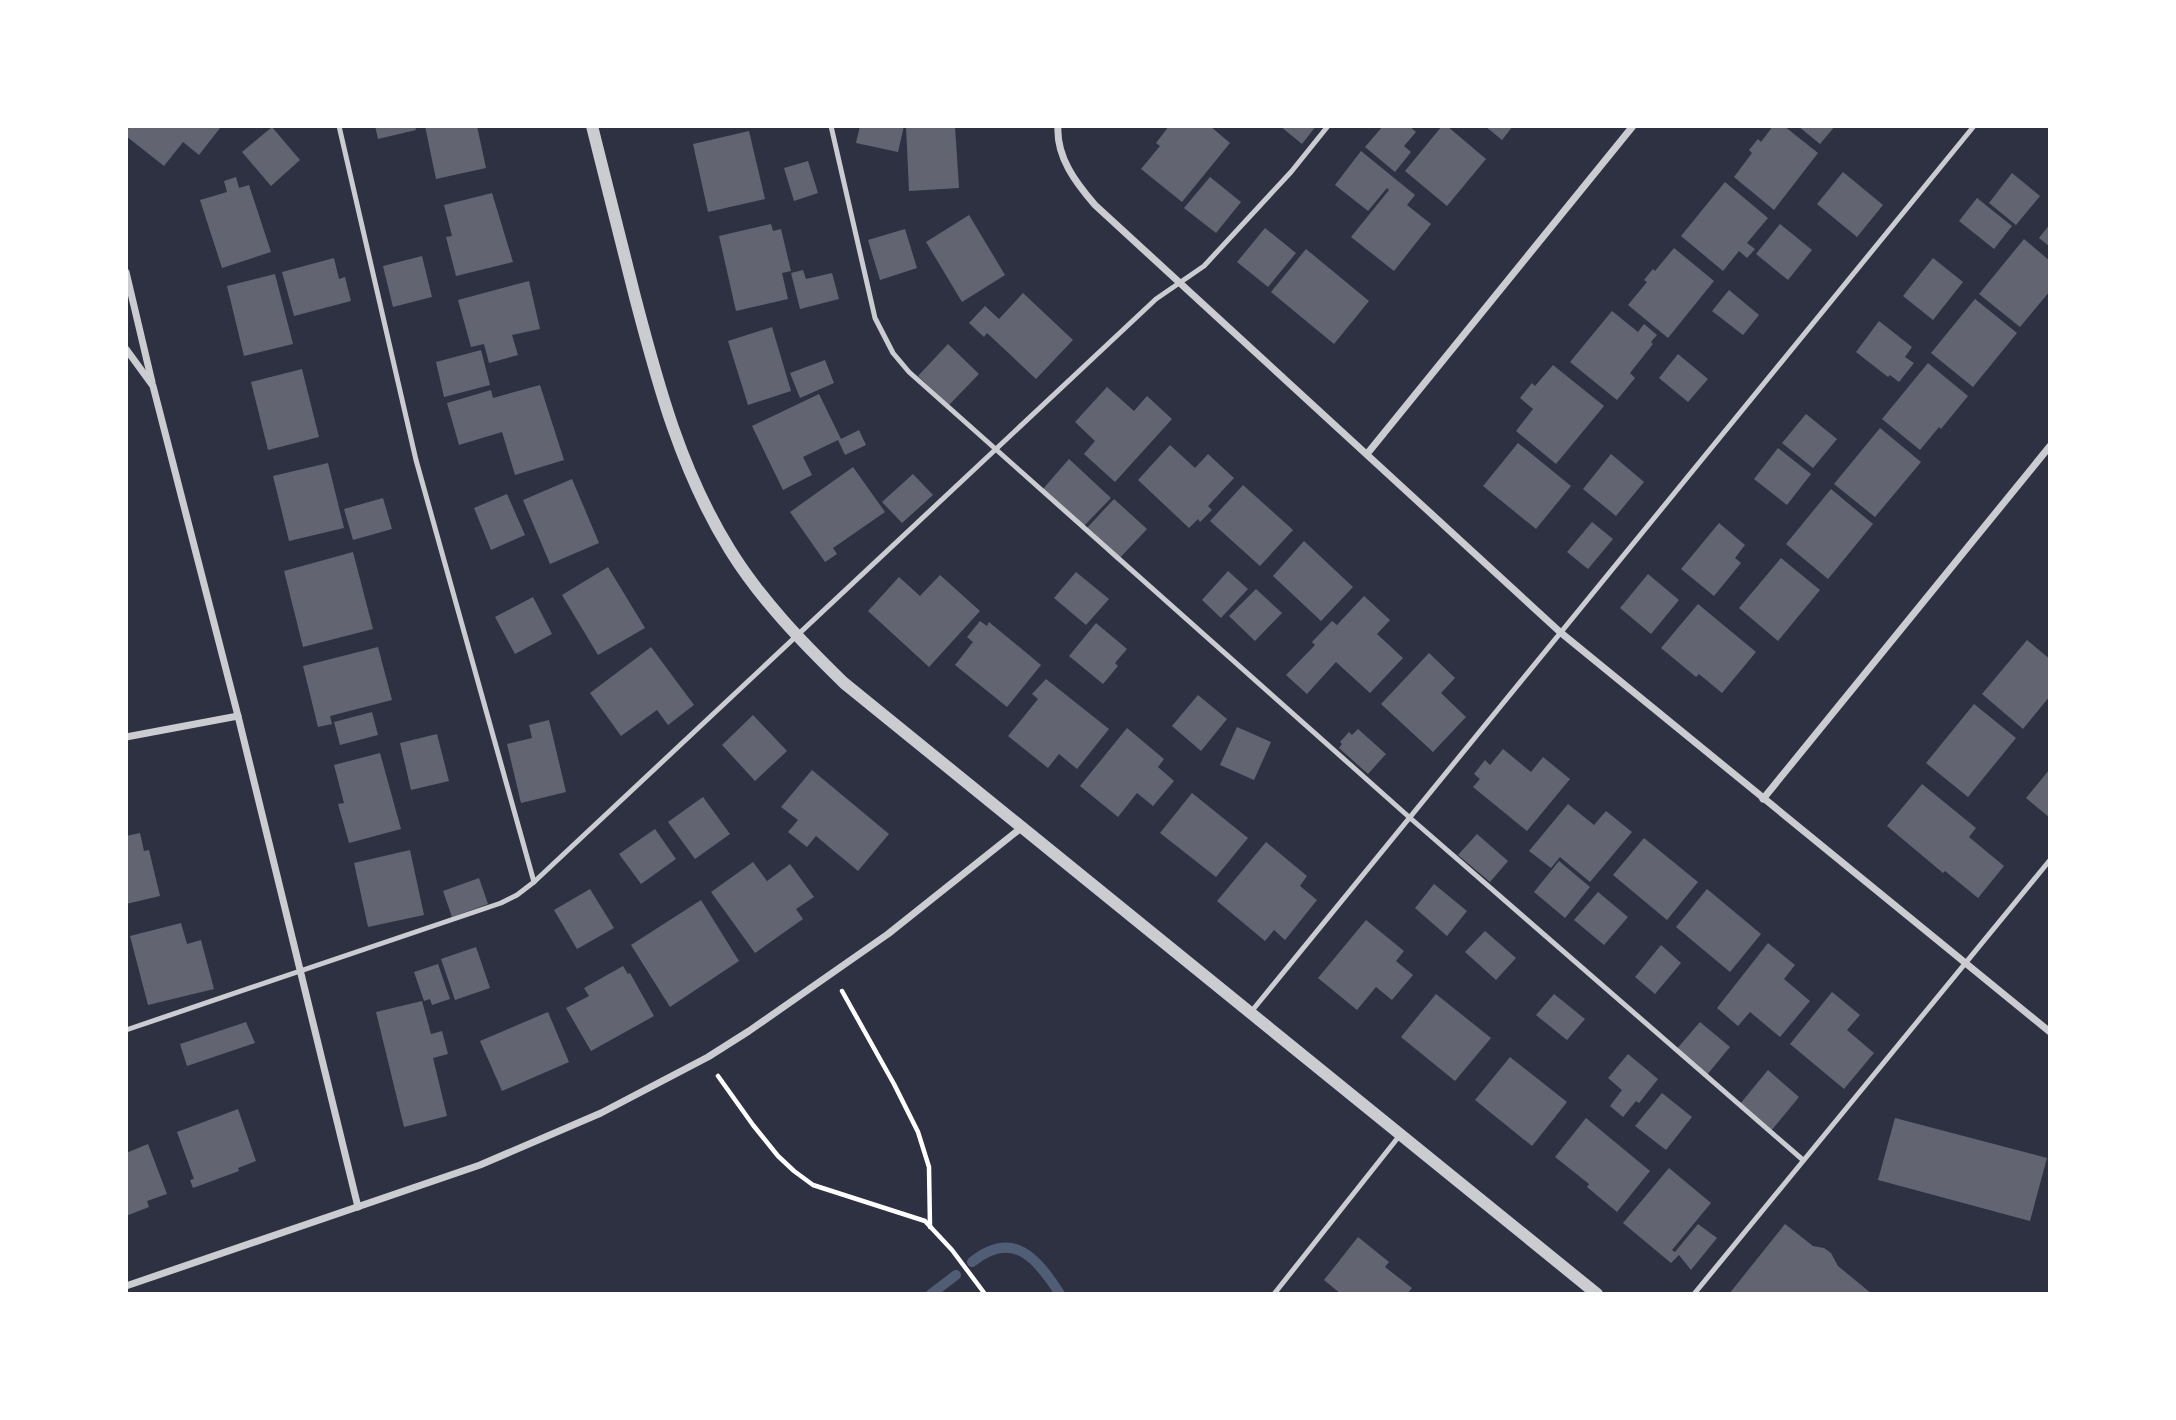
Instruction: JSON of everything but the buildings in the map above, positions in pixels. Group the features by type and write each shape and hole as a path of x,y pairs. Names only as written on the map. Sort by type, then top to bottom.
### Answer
{"street":[{"path":"592,126 653,367 677,443 710,516 731,552 796,636 844,683 1597,1294"},
{"path":"1367,454 1633,126"},
{"path":"1057,129 1068,169 1076,184 1095,205 1560,632 2050,1032"},
{"path":"126,272 358,1207"},
{"path":"126,349 153,386"},
{"path":"1763,799 2050,446"},
{"path":"126,737 238,716"},
{"path":"126,1286 480,1165 601,1113 708,1056 832,974 888,934 1021,828"}],"lane":[{"path":"339,126 416,460 534,882"},
{"path":"831,126 875,318 883,337 909,372 993,450 1409,817 1803,1160"},
{"path":"126,1030 517,895 1156,299 1204,266 1328,126"},
{"path":"1251,1012 1974,126"},
{"path":"1694,1294 2050,860"},
{"path":"1274,1294 1400,1135"}],"path":[{"path":"832,974 918,1132 929,1167 930,1228"},
{"path":"708,1056 725,1088 778,1156 794,1171 813,1185 925,1221 952,1250 985,1294"}],"waterway":[{"path":"972,1262 987,1252 1012,1248 1033,1259 1060,1294"},
{"path":"931,1294 956,1275"}]}
